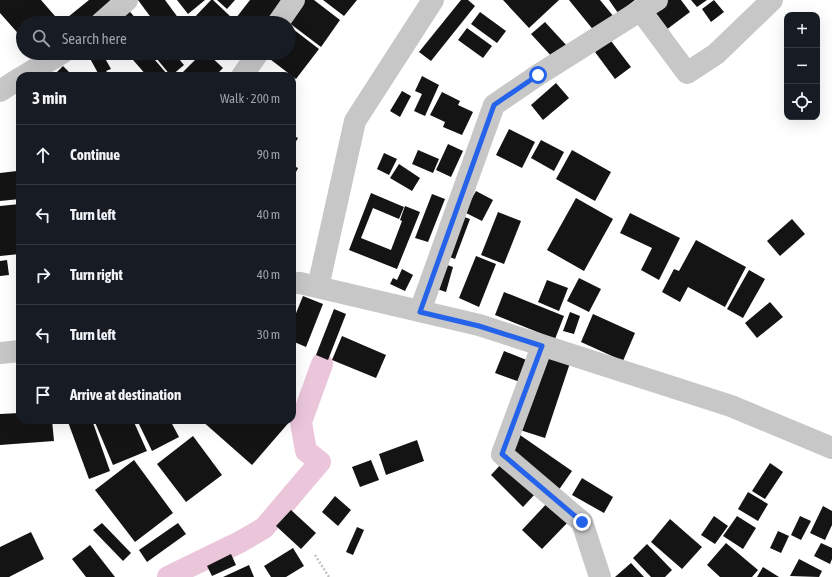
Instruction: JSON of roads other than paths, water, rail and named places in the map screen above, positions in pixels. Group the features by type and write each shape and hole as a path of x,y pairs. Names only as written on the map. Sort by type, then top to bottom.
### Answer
{"street":[{"path":"109,16 127,0"},
{"path":"283,16 294,0"},
{"path":"318,287 355,121 433,0"},
{"path":"420,312 494,105 538,75 649,5 688,73 716,54 772,0"},
{"path":"31,72 50,60"},
{"path":"245,72 253,60"},
{"path":"0,90 16,80"},
{"path":"296,284 318,287 479,326 731,406 832,448"},
{"path":"542,346 502,454 582,522 600,577"},
{"path":"0,353 16,351"}],"waterway":[{"path":"168,577 240,542 264,528 320,462 306,451 301,422 322,364"}]}
